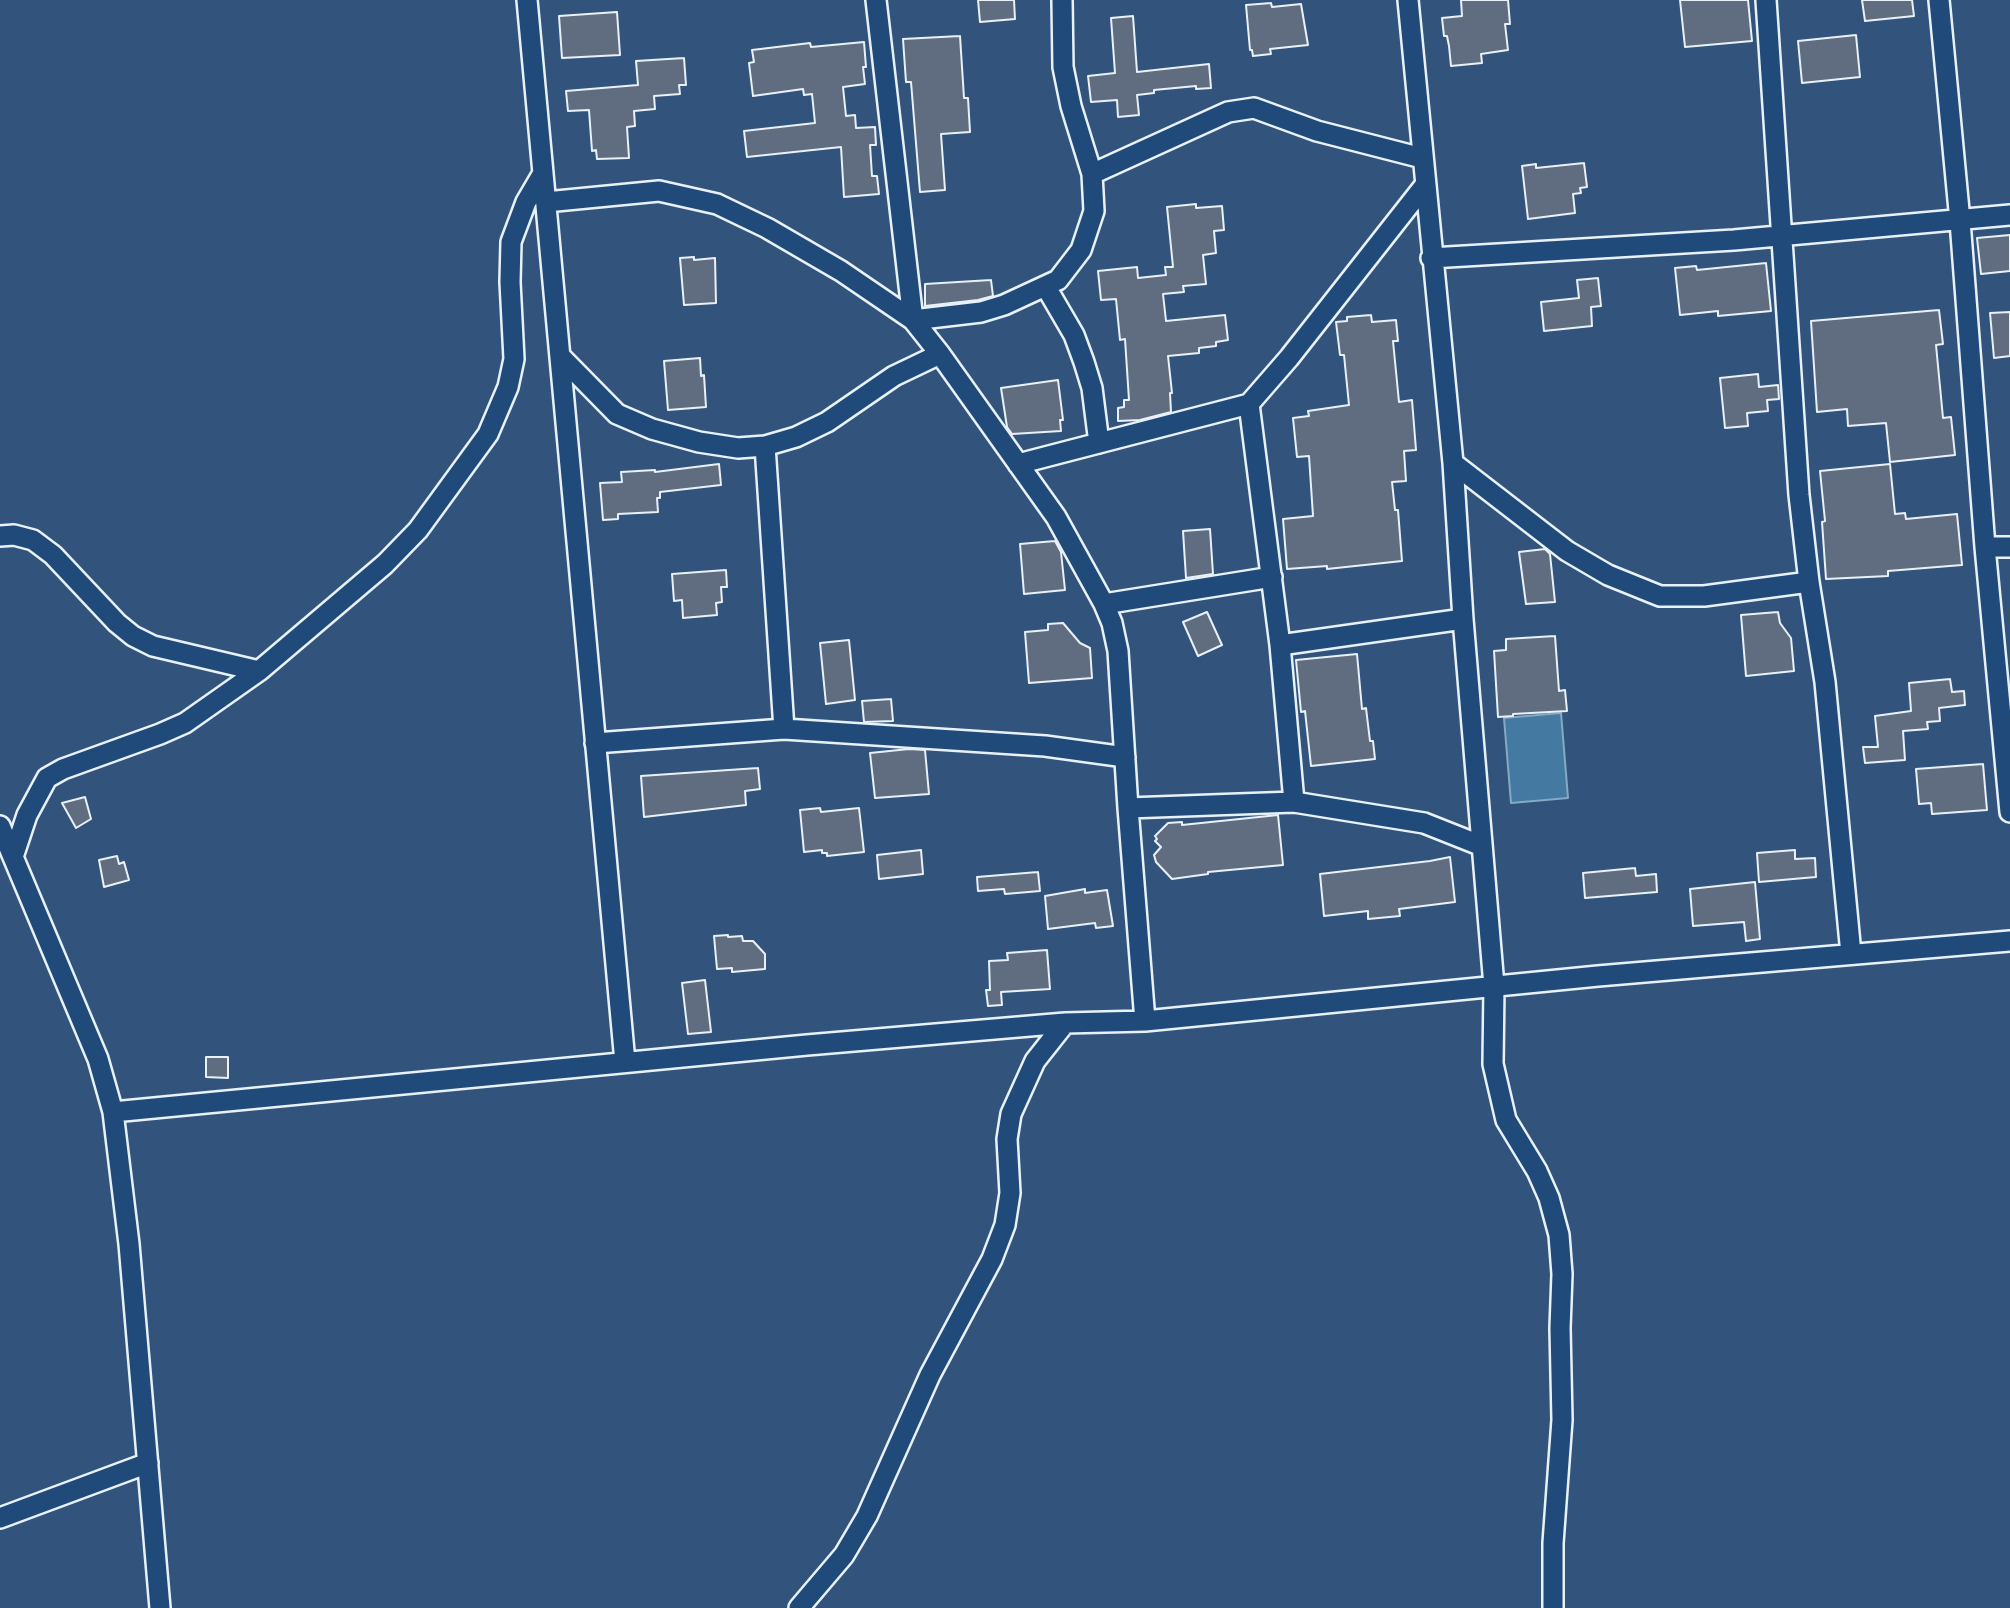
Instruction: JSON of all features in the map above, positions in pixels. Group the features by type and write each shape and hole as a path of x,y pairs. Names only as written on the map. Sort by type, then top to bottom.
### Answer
{"street":[{"path":"527,0 625,1062"},
{"path":"876,0 913,320"},
{"path":"913,320 981,312 1046,287 1058,280 1081,250 1094,211 1092,174 1071,106 1063,67 1062,0"},
{"path":"1408,0 1453,463 1463,619 1494,986 1493,1064 1506,1120 1537,1171 1549,1198 1559,1236 1562,1275 1562,1420 1553,1543 1553,1608"},
{"path":"1766,0 1799,495 1825,682 1850,954"},
{"path":"1939,0 2010,812"},
{"path":"1092,174 1228,112 1254,108 1317,131 1422,158"},
{"path":"13,858 31,806 47,778 63,769 186,723 259,671 394,555 418,530 488,434 508,387 514,359 509,282 511,242 526,202 543,173"},
{"path":"1018,464 1249,404 1289,358 1424,185"},
{"path":"545,202 659,191 717,204 767,228 841,271 913,320 940,354 1056,517 1104,604 1118,651 1145,1021"},
{"path":"1431,258 1782,236 2010,215"},
{"path":"1046,287 1068,323 1084,362 1092,388 1099,443"},
{"path":"560,356 617,414 652,429 699,442 738,448 765,446 796,437 827,422 894,376 940,354"},
{"path":"1249,404 1280,645 1294,802"},
{"path":"765,446 784,729"},
{"path":"1453,463 1567,551 1608,575 1660,596 1704,596 1809,582"},
{"path":"0,536 14,535 33,540 53,555 117,623 143,641 176,653 259,671"},
{"path":"1985,547 2010,547"},
{"path":"1104,604 1272,577"},
{"path":"1280,645 1463,619"},
{"path":"595,743 784,729 1045,746 1125,757"},
{"path":"1128,808 1294,802 1423,823 1482,846"},
{"path":"0,826 98,1059 113,1112 129,1244 160,1608"},
{"path":"113,1112 625,1062 1065,1023 1145,1021 1494,986 2010,941"},
{"path":"799,1608 844,1555 867,1517 930,1375 992,1259 1005,1224 1010,1193 1007,1139 1011,1114 1035,1061 1065,1023"},
{"path":"0,1518 148,1463"}],"water":[{"path":"1561,713 1568,798 1511,803 1504,718"}],"building":[{"path":"978,0 1014,0 1015,19 980,22"},
{"path":"1461,0 1508,0 1510,24 1505,24 1508,50 1481,54 1482,63 1451,66 1442,18 1462,16"},
{"path":"1680,0 1748,0 1752,41 1685,47"},
{"path":"1862,0 1912,0 1914,16 1865,21"},
{"path":"1271,3 1272,7 1301,4 1308,45 1270,49 1271,54 1253,56 1250,50 1246,5"},
{"path":"617,12 620,55 562,58 559,16"},
{"path":"1133,16 1137,72 1209,64 1211,88 1196,89 1196,86 1154,90 1154,93 1137,95 1139,115 1118,117 1117,100 1091,102 1088,76 1115,73 1111,18"},
{"path":"1856,35 1860,77 1802,83 1798,41"},
{"path":"960,36 964,98 968,98 970,132 941,134 945,190 920,192 911,82 906,82 903,39"},
{"path":"864,42 865,84 843,87 846,116 855,115 856,128 875,127 876,145 870,145 872,176 877,176 879,194 844,197 841,147 747,157 744,131 815,123 812,94 804,95 803,89 753,96 749,63 754,62 752,50 810,43 811,47"},
{"path":"684,58 686,85 679,85 680,94 654,96 655,109 634,111 635,126 627,127 629,158 597,159 596,150 592,151 589,110 568,111 566,91 638,85 636,61"},
{"path":"1584,163 1587,187 1580,188 1581,193 1573,194 1575,213 1528,219 1522,166 1536,164 1536,168"},
{"path":"1196,204 1196,208 1222,206 1224,230 1214,231 1216,253 1203,255 1206,284 1183,286 1184,292 1163,294 1166,321 1225,315 1228,340 1216,342 1216,346 1199,348 1199,353 1168,356 1171,412 1140,420 1118,421 1118,408 1124,407 1124,400 1129,400 1125,339 1120,340 1116,299 1101,300 1098,271 1137,267 1138,278 1166,275 1165,267 1173,267 1167,207"},
{"path":"2010,235 2010,271 1981,274 1977,238"},
{"path":"694,257 694,260 715,258 716,303 684,305 680,258"},
{"path":"1766,263 1771,311 1718,316 1718,311 1680,315 1675,268 1696,266 1697,270"},
{"path":"1598,278 1601,306 1591,307 1592,326 1544,331 1541,302 1579,298 1577,280"},
{"path":"991,280 993,296 925,306 925,284"},
{"path":"1939,310 1943,344 1936,345 1943,418 1951,417 1955,455 1890,462 1886,423 1848,426 1847,409 1817,412 1811,321"},
{"path":"2010,312 2010,356 1994,358 1990,313"},
{"path":"1371,315 1372,322 1396,320 1398,341 1393,341 1399,402 1412,400 1416,450 1404,451 1406,481 1392,482 1395,510 1398,510 1402,561 1327,569 1327,566 1287,569 1283,519 1313,516 1309,456 1297,457 1293,418 1309,416 1308,411 1349,405 1344,355 1340,355 1336,322 1347,321 1347,317"},
{"path":"700,358 706,407 668,410 664,361"},
{"path":"1758,374 1759,387 1778,385 1779,399 1767,400 1768,411 1747,413 1748,426 1725,428 1720,378"},
{"path":"1058,380 1063,420 1060,420 1061,431 1012,434 1007,427 1001,388"},
{"path":"719,464 721,485 660,492 660,498 657,498 658,512 618,514 618,519 603,520 600,483 622,482 621,472 655,472"},
{"path":"1890,464 1895,514 1905,513 1906,519 1957,514 1962,565 1888,571 1888,576 1826,579 1822,522 1825,521 1820,471"},
{"path":"1210,529 1213,574 1186,578 1183,531"},
{"path":"1055,541 1061,552 1065,590 1024,594 1020,544"},
{"path":"1545,549 1550,554 1555,602 1526,604 1519,552"},
{"path":"726,570 727,587 721,587 722,602 716,603 717,615 683,618 682,600 674,601 672,574"},
{"path":"1207,612 1222,645 1198,656 1183,622"},
{"path":"1778,612 1780,623 1791,638 1794,671 1746,676 1741,615"},
{"path":"1063,623 1080,643 1090,648 1092,678 1029,683 1025,632 1048,630 1048,624"},
{"path":"1555,636 1559,691 1565,690 1567,711 1498,717 1494,651 1506,650 1506,639"},
{"path":"849,640 855,700 826,704 820,643"},
{"path":"1357,654 1362,709 1366,708 1375,759 1311,766 1305,711 1301,712 1296,660"},
{"path":"1950,679 1952,692 1964,691 1965,705 1939,708 1940,721 1927,722 1928,729 1903,731 1905,760 1865,763 1863,747 1878,747 1875,716 1911,711 1909,683"},
{"path":"891,699 893,721 864,722 862,701"},
{"path":"925,750 929,794 875,798 870,753"},
{"path":"1983,764 1987,810 1932,814 1931,803 1919,804 1916,769"},
{"path":"758,768 760,789 745,791 746,805 644,817 641,776"},
{"path":"85,797 91,819 76,828 62,803"},
{"path":"820,808 821,812 859,808 864,852 827,856 822,850 804,852 800,810"},
{"path":"1278,815 1283,865 1208,872 1172,879 1156,862 1154,855 1161,847 1155,841 1155,836 1168,823 1182,822 1182,825"},
{"path":"921,850 923,874 879,879 877,855"},
{"path":"1795,850 1795,859 1815,858 1816,877 1759,882 1757,853"},
{"path":"117,856 119,864 124,862 129,880 104,887 99,860"},
{"path":"1450,857 1455,902 1399,909 1400,916 1368,919 1368,911 1324,916 1320,874"},
{"path":"1635,868 1636,876 1656,874 1657,892 1585,898 1583,873"},
{"path":"1038,872 1040,891 1005,894 1004,889 978,891 977,877"},
{"path":"1755,882 1760,939 1746,941 1744,922 1693,926 1690,889"},
{"path":"1085,889 1085,893 1107,890 1113,926 1096,928 1095,923 1048,929 1045,896"},
{"path":"714,936 742,936 743,941 753,941 765,954 765,969 732,972 732,968 717,969"},
{"path":"1047,950 1050,989 1001,992 1002,1005 988,1006 986,990 990,990 989,961 1008,960 1007,953"},
{"path":"705,980 711,1032 688,1034 682,983"},
{"path":"206,1057 228,1057 228,1078 206,1077"}]}
